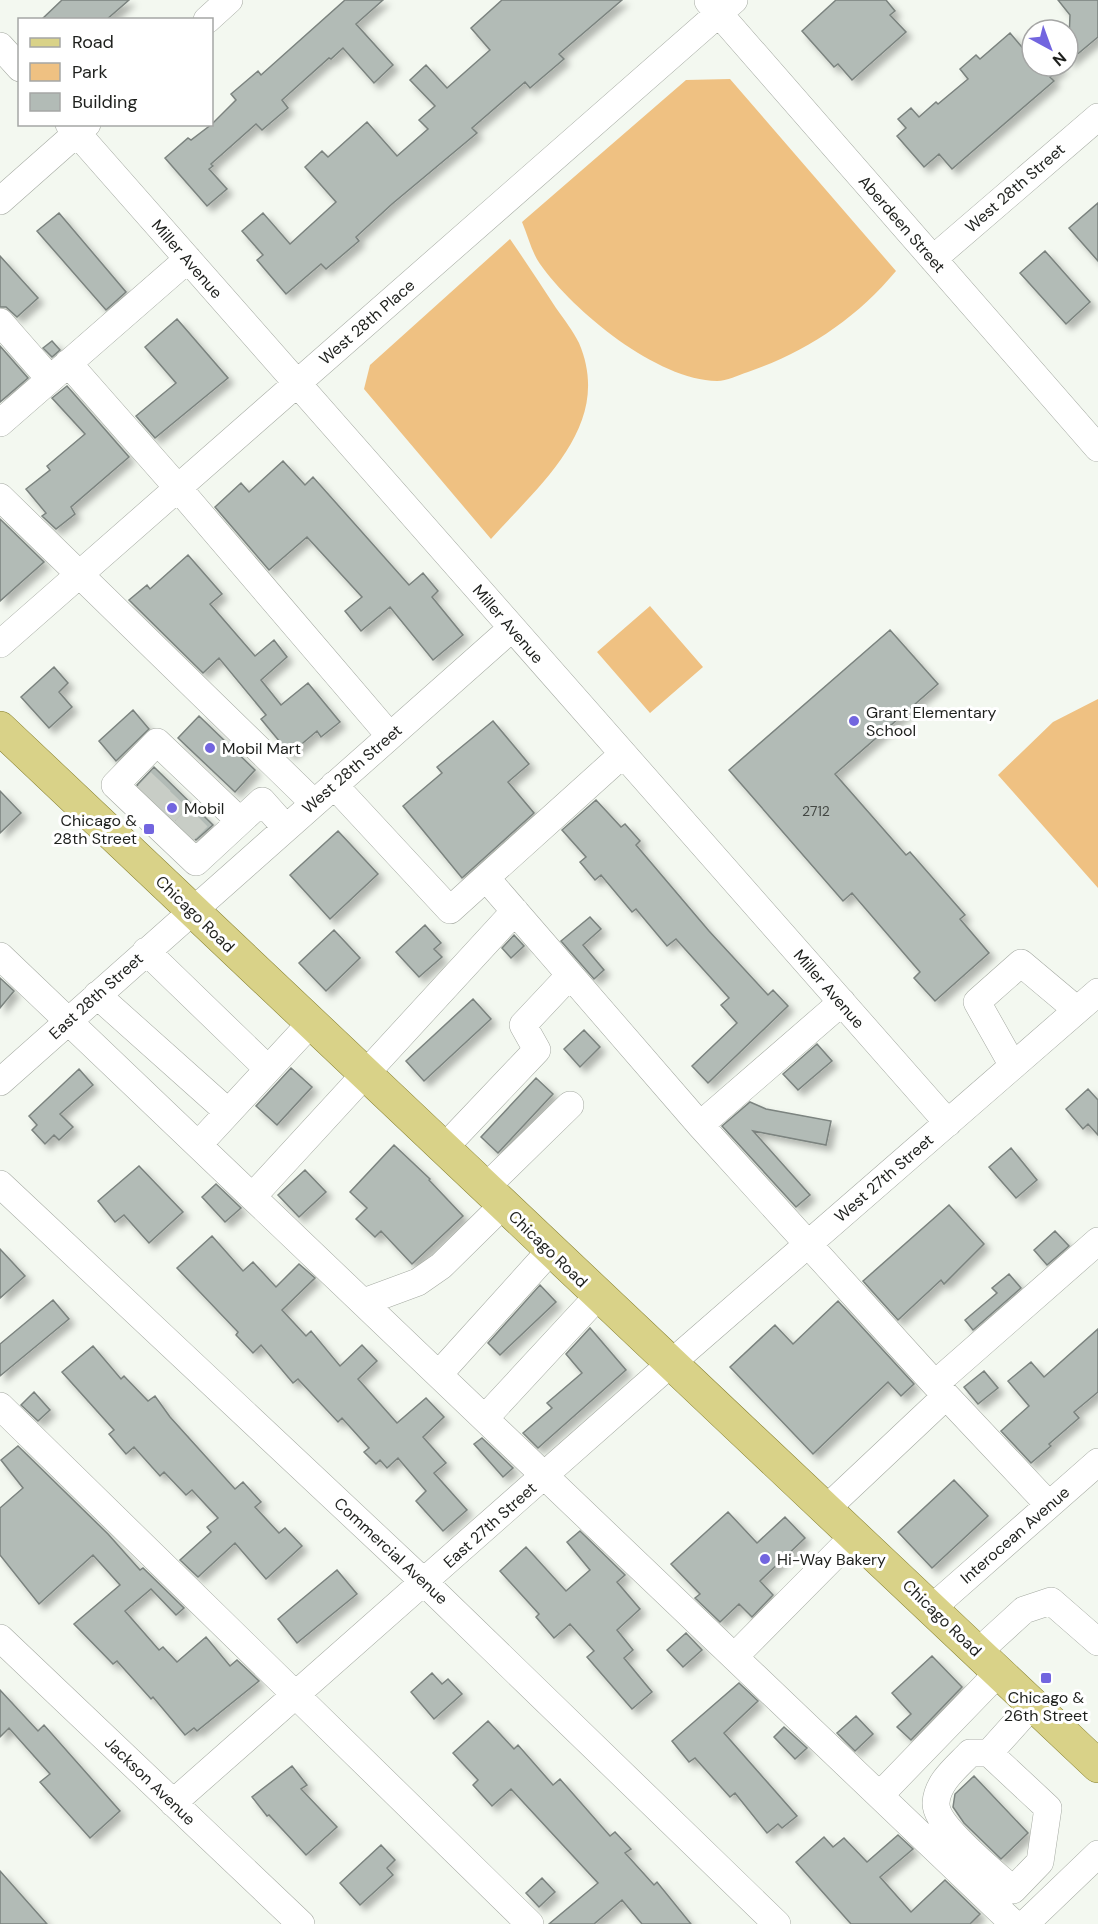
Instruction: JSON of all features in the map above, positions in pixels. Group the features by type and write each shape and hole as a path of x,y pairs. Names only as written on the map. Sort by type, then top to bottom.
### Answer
{"main road":[{"name":"Chicago Road","path":"0,728 669,1365 1033,1704 1094,1754"}],"street":[{"path":"209,18 229,0"},
{"name":"Aberdeen Street","path":"720,5 933,259 1098,448"},
{"name":"West 28th Place","path":"0,644 297,383 720,5"},
{"path":"0,46 18,66"},
{"name":"West 28th Street","path":"933,259 1098,117"},
{"path":"0,201 78,127"},
{"name":"Miller Avenue","path":"78,127 188,259 948,1123"},
{"path":"0,423 188,259"},
{"path":"0,322 59,371 178,488 390,736"},
{"path":"0,497 79,575 450,910 623,754"},
{"name":"West 28th Street","path":"192,910 512,628"},
{"path":"240,822 210,806 181,778 158,742 115,785 177,839 196,862 240,822 262,801 286,828"},
{"path":"111,833 148,812"},
{"path":"487,879 700,1125 940,1390 1049,1505"},
{"name":"East 28th Street","path":"0,1082 192,910"},
{"path":"253,1196 515,911"},
{"path":"146,951 268,1069"},
{"path":"0,956 879,1795 1025,1920"},
{"path":"1012,1066 977,1002 1021,963 1077,1010"},
{"path":"442,1149 537,1050 523,1025 570,975"},
{"name":"West 27th Street","path":"669,1365 1098,992"},
{"path":"97,995 228,1112"},
{"path":"700,1125 842,1002"},
{"path":"199,1144 311,1023"},
{"path":"364,1302 418,1282 441,1266 493,1197 570,1105"},
{"name":"Commercial Avenue","path":"0,1184 425,1583 777,1924"},
{"path":"825,1509 940,1390 1098,1241"},
{"path":"439,1374 550,1251"},
{"path":"485,1418 598,1296"},
{"name":"East 27th Street","path":"173,1803 425,1583 669,1365"},
{"path":"0,1406 530,1924"},
{"name":"Interocean Avenue","path":"932,1608 1098,1462"},
{"path":"735,1656 854,1536"},
{"path":"879,1795 989,1662 1023,1610 1051,1601 1098,1642"},
{"name":"Jackson Avenue","path":"0,1638 301,1924"},
{"path":"1025,1920 1013,1890 945,1825 936,1804 943,1782 970,1753 989,1752 1033,1704"},
{"path":"989,1752 1048,1808 1040,1862 1013,1890"},
{"path":"1025,1920 1098,1854"},
{"path":"1040,1862 1064,1886"}],"green space":[{"path":"730,79 896,271 847,319 810,344 769,364 729,379 717,381 694,378 669,369 644,356 595,322 555,283 540,264 532,250 522,222 686,80"},
{"path":"510,239 579,343 587,373 587,400 579,427 566,451 550,474 491,539 364,389 370,365"},
{"path":"650,606 703,667 650,713 597,652"},
{"path":"1098,699 1098,888 998,775 1053,722"}],"building":[{"path":"62,0 129,0 108,18 43,18"},
{"path":"345,0 383,0 356,24 393,65 374,83 343,48 331,59 329,58 282,100 288,108 262,130 256,124 211,164 213,166 209,169 227,189 207,206 165,158 188,138 191,140 209,126 213,126 213,123 236,100 231,94 258,71 261,75"},
{"path":"502,0 622,0 559,54 564,59 530,88 525,82 472,128 477,133 392,204 356,237 359,241 326,269 321,264 286,294 257,260 263,255 242,231 263,213 290,244 336,202 305,167 322,151 328,157 367,122 397,156 428,129 419,120 435,106 410,80 426,65 447,88 490,50 471,28"},
{"path":"836,0 886,0 895,11 890,15 906,32 852,80 838,64 834,67 802,31"},
{"path":"1058,0 1098,0 1098,37 1080,52 1080,18 1070,18"},
{"path":"1010,33 1020,45 1020,78 1051,78 1054,81 952,169 939,154 924,167 897,136 906,128 898,119 911,108 919,117 936,102 938,104 968,79 960,69 976,55 980,59"},
{"path":"1098,203 1098,261 1069,228"},
{"path":"59,213 126,292 106,310 37,231"},
{"path":"1045,251 1090,302 1066,324 1020,273"},
{"path":"0,256 38,298 17,317 6,307 0,307"},
{"path":"177,319 228,378 155,438 136,416 176,383 145,347"},
{"path":"52,341 60,350 52,357 43,348"},
{"path":"0,346 28,378 0,402"},
{"path":"67,386 129,457 71,507 75,514 56,529 42,516 46,513 26,489 50,470 47,466 85,434 52,398"},
{"path":"283,461 305,485 313,477 409,585 423,573 438,591 432,597 463,635 433,660 390,607 361,631 345,611 362,597 307,537 269,570 215,507 241,483 249,492"},
{"path":"0,519 44,562 0,601"},
{"path":"188,555 222,594 210,604 255,656 274,640 287,657 261,680 281,705 308,683 340,722 321,737 317,731 290,754 261,719 266,715 219,658 203,673 129,600 147,585 150,589"},
{"path":"890,630 938,684 835,774 906,855 910,852 965,915 960,919 989,953 935,1001 914,978 920,972 852,893 843,901 729,770"},
{"path":"54,667 68,683 59,692 72,707 49,728 21,697"},
{"path":"133,710 149,729 116,761 99,741"},
{"name":"Mobil Mart","path":"199,716 255,770 235,792 178,738"},
{"path":"493,721 529,764 508,782 534,813 462,878 403,806 442,773 437,767"},
{"path":"154,767 213,825 196,840 137,785"},
{"path":"0,791 21,813 0,833"},
{"path":"596,800 621,827 625,824 640,841 636,845 709,931 768,995 773,990 788,1006 708,1083 692,1066 737,1023 721,1005 729,998 676,939 667,946 636,909 632,912 601,875 595,880 580,862 586,857 562,830"},
{"path":"338,831 378,874 330,919 290,875"},
{"path":"590,917 601,929 583,945 604,970 594,979 561,941"},
{"path":"425,925 441,943 434,949 442,957 419,977 396,952"},
{"path":"334,930 360,958 326,991 299,963"},
{"path":"514,935 524,946 511,958 502,948"},
{"path":"0,978 14,991 0,1008"},
{"path":"473,999 491,1019 424,1081 406,1061"},
{"path":"584,1030 600,1047 580,1067 564,1049"},
{"path":"817,1044 832,1061 798,1090 783,1074"},
{"path":"291,1068 312,1087 277,1125 256,1106"},
{"path":"79,1069 93,1085 60,1114 73,1127 59,1140 54,1135 45,1144 32,1130 37,1125 29,1116"},
{"path":"536,1078 553,1094 498,1153 481,1137"},
{"path":"1088,1089 1098,1100 1098,1135 1088,1124 1083,1129 1066,1109"},
{"path":"750,1102 766,1109 831,1121 826,1145 753,1131 810,1195 796,1207 722,1126"},
{"path":"394,1145 430,1179 463,1216 412,1264 381,1231 375,1237 356,1219 367,1208 350,1192"},
{"path":"1011,1148 1037,1180 1016,1198 989,1167"},
{"path":"139,1166 183,1212 149,1243 124,1215 115,1222 98,1201"},
{"path":"305,1170 326,1192 299,1217 278,1195"},
{"path":"216,1184 241,1208 225,1222 202,1197"},
{"path":"949,1205 984,1244 944,1284 941,1280 898,1320 863,1281"},
{"path":"1055,1231 1069,1246 1047,1265 1034,1250"},
{"path":"212,1236 243,1271 253,1262 276,1287 299,1264 315,1278 282,1310 306,1336 311,1331 340,1366 362,1345 377,1361 358,1379 397,1423 426,1398 444,1417 423,1437 446,1463 434,1473 467,1510 443,1531 416,1501 426,1491 398,1458 387,1468 380,1460 376,1464 364,1452 369,1448 342,1418 338,1422 298,1379 293,1383 261,1345 253,1353 236,1335 238,1332 177,1268"},
{"path":"0,1249 25,1276 0,1298"},
{"path":"1009,1274 1021,1288 973,1330 965,1320 997,1293 992,1288"},
{"path":"540,1285 556,1302 500,1355 488,1343"},
{"path":"53,1300 69,1319 0,1376 0,1344"},
{"path":"838,1301 914,1384 901,1396 888,1382 813,1454 730,1367 775,1325 793,1344"},
{"path":"590,1328 626,1370 538,1448 523,1433 552,1408 547,1403 582,1373 566,1354"},
{"path":"1098,1329 1098,1392 1074,1412 1079,1418 1031,1463 1001,1431 1029,1406 1008,1381 1031,1362 1044,1377"},
{"path":"93,1346 121,1379 124,1376 148,1401 155,1396 170,1417 235,1489 243,1482 261,1502 255,1507 279,1533 285,1528 302,1546 266,1579 235,1543 198,1577 180,1560 211,1532 207,1527 218,1518 192,1490 186,1495 164,1472 160,1476 134,1447 126,1454 109,1434 114,1430 62,1372"},
{"path":"984,1371 998,1388 978,1404 964,1387"},
{"path":"34,1392 50,1410 38,1421 21,1405"},
{"path":"482,1438 513,1468 503,1477 474,1444"},
{"path":"18,1446 108,1534 140,1570 143,1568 184,1608 176,1615 151,1589 125,1611 159,1650 163,1647 177,1662 206,1637 230,1666 237,1660 259,1681 197,1731 194,1728 185,1735 153,1697 151,1699 117,1661 113,1664 74,1624 120,1585 93,1555 39,1604 0,1555 0,1508 23,1488 1,1460"},
{"path":"954,1480 988,1516 932,1568 898,1532"},
{"path":"728,1512 757,1543 785,1517 805,1538 760,1581 773,1595 752,1617 739,1604 720,1622 695,1598 700,1594 671,1564"},
{"path":"580,1531 625,1575 617,1582 640,1609 617,1630 633,1650 624,1658 652,1692 632,1709 587,1657 594,1651 570,1624 554,1638 536,1617 539,1614 500,1571 526,1547 566,1591 590,1570 567,1542"},
{"path":"337,1570 357,1594 297,1643 278,1619"},
{"path":"686,1633 702,1650 683,1667 667,1650"},
{"path":"932,1656 962,1687 911,1740 897,1727 911,1714 892,1693"},
{"path":"432,1673 442,1684 448,1679 462,1694 434,1719 411,1692"},
{"path":"739,1683 758,1701 724,1733 797,1816 782,1828 778,1824 767,1833 735,1793 730,1797 695,1758 689,1762 672,1741"},
{"path":"0,1690 38,1731 44,1725 120,1811 90,1838 40,1782 50,1774 9,1728 0,1737"},
{"path":"856,1716 873,1734 855,1751 837,1733"},
{"path":"488,1721 514,1749 518,1745 553,1785 560,1779 610,1836 615,1832 631,1849 625,1853 654,1885 657,1882 691,1924 642,1924 622,1900 594,1924 549,1924 598,1883 511,1789 492,1806 473,1785 478,1780 453,1753"},
{"path":"784,1727 807,1748 795,1759 774,1737"},
{"path":"292,1766 307,1785 301,1789 337,1827 306,1855 269,1815 267,1816 252,1797"},
{"path":"974,1776 1028,1833 1001,1859 964,1823 953,1807 955,1794"},
{"path":"898,1835 913,1849 880,1877 911,1912 945,1880 980,1914 970,1924 851,1924 796,1862 824,1837 833,1847 844,1838 867,1862"},
{"path":"381,1845 395,1860 387,1868 393,1875 360,1905 340,1883"},
{"path":"0,1871 47,1924 0,1924"},
{"path":"542,1878 555,1892 539,1907 526,1893"}],"tunnel":[{"path":"142,801 165,777"},
{"path":"159,818 183,793"},
{"path":"179,836 203,812"}],"place":[{"name":"Grant Elementary School","path":"854,721"},
{"name":"Mobil Mart","path":"210,748"},
{"name":"Mobil","path":"172,808"},
{"name":"Chicago & 28th Street","path":"149,829"},
{"name":"Hi-Way Bakery","path":"765,1559"},
{"name":"Chicago & 26th Street","path":"1046,1678"}]}
